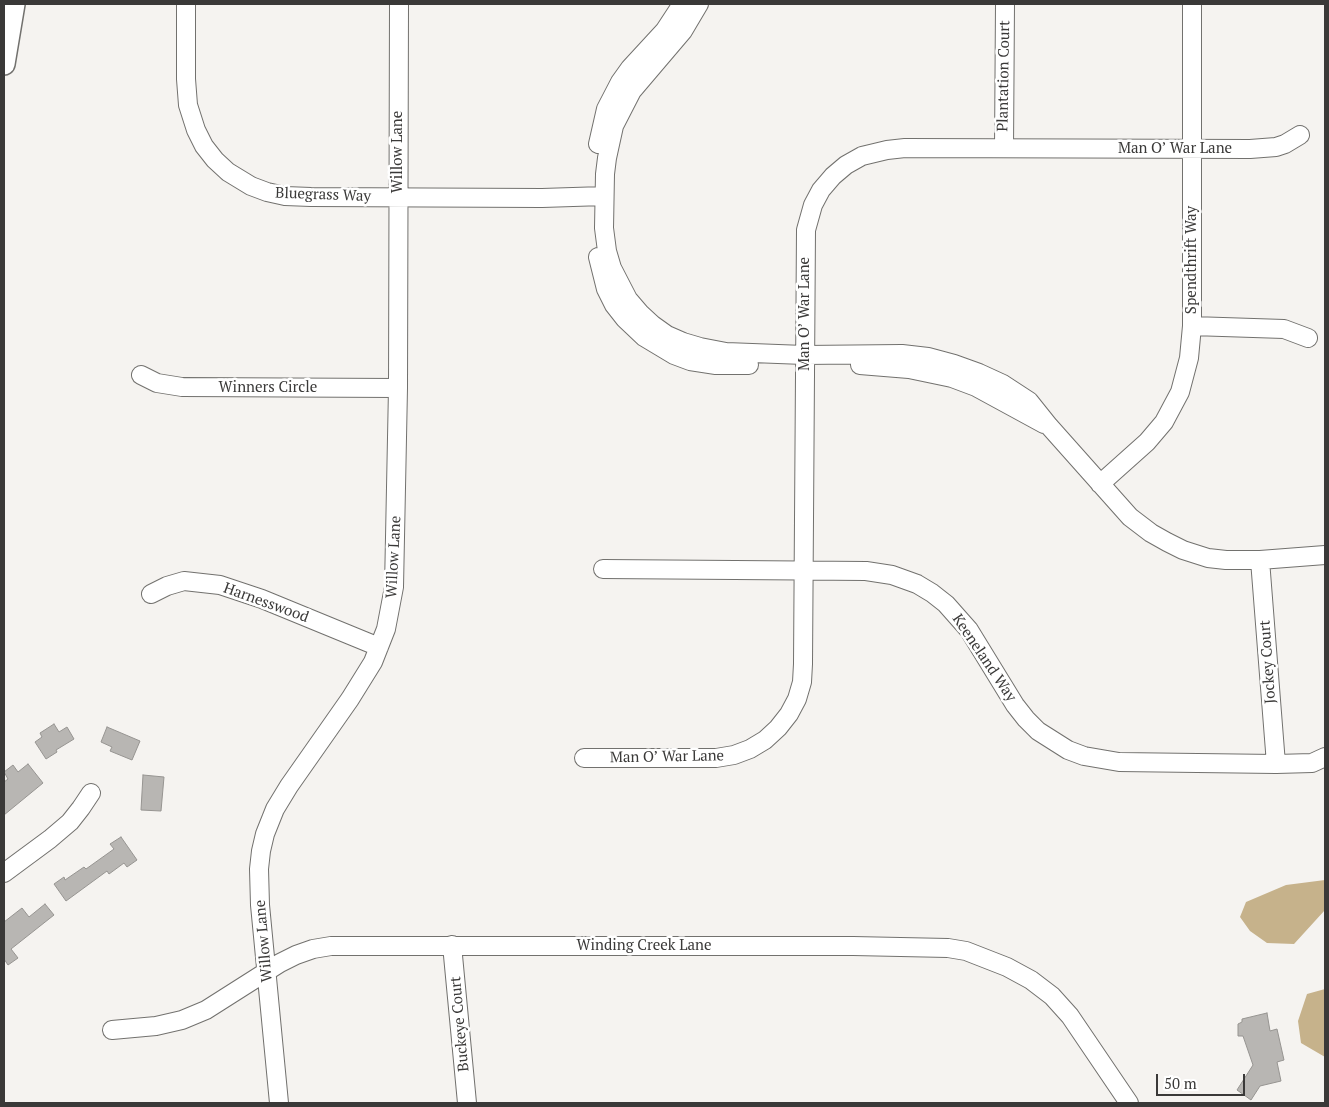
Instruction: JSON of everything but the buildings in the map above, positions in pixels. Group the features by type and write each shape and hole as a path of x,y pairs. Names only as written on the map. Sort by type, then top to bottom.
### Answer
{"main road":[{"path":"4,64 14,4"}],"street":[{"name":"Bluegrass Way","path":"186,4 186,78 190,114 204,146 215,160 228,172 251,186 285,196 542,198 599,196"},
{"name":"Willow Lane","path":"279,1103 266,972 259,869 261,851 268,825 289,786 360,684 379,647 390,613 394,587 398,388 399,4"},
{"path":"599,196 596,158 600,133 611,98 630,68 665,30 682,4"},
{"path":"699,4 683,31 632,91 620,114 614,126 599,196 594,232 599,265 606,289 614,305 625,319 644,337 674,355 690,361 707,364 804,360 874,365 935,373 976,387 1000,399 1022,414 1049,426 1130,517 1151,534 1183,550 1208,558 1226,560 1260,560 1325,555"},
{"name":"Plantation Court","path":"1004,148 1005,4"},
{"name":"Spendthrift Way","path":"1100,484 1147,442 1164,422 1173,407 1186,375 1192,326 1192,4"},
{"name":"Man O’ War Lane","path":"584,758 716,758 734,755 750,749 765,740 789,714 797,698 802,682 806,230 813,205 821,190 833,176 854,160 870,153 905,148 1192,150 1268,148 1285,144 1300,135"},
{"path":"1192,326 1284,329 1308,338"},
{"name":"Winners Circle","path":"141,375 165,385 182,387 398,388"},
{"name":"Jockey Court","path":"1260,560 1276,764"},
{"name":"Keeneland Way","path":"603,569 866,571 892,575 917,584 932,593 952,610 969,630 1015,705 1026,719 1046,736 1068,750 1084,756 1119,762 1276,764 1312,763 1325,757"},
{"name":"Harnesswood","path":"151,594 167,586 184,581 220,585 262,599 379,647"},
{"path":"4,873 70,822 91,793"},
{"name":"Buckeye Court","path":"452,945 467,1103"},
{"name":"Winding Creek Lane","path":"112,1030 156,1026 182,1020 206,1010 296,955 313,949 331,946 853,946 948,948 966,951 1007,967 1031,980 1052,996 1076,1023 1129,1103"}],"shaded area":[{"path":"1325,880 1325,910 1294,944 1267,943 1250,931 1240,917 1246,902 1286,885"},
{"path":"1325,989 1325,1057 1301,1043 1298,1021 1307,994"}]}
